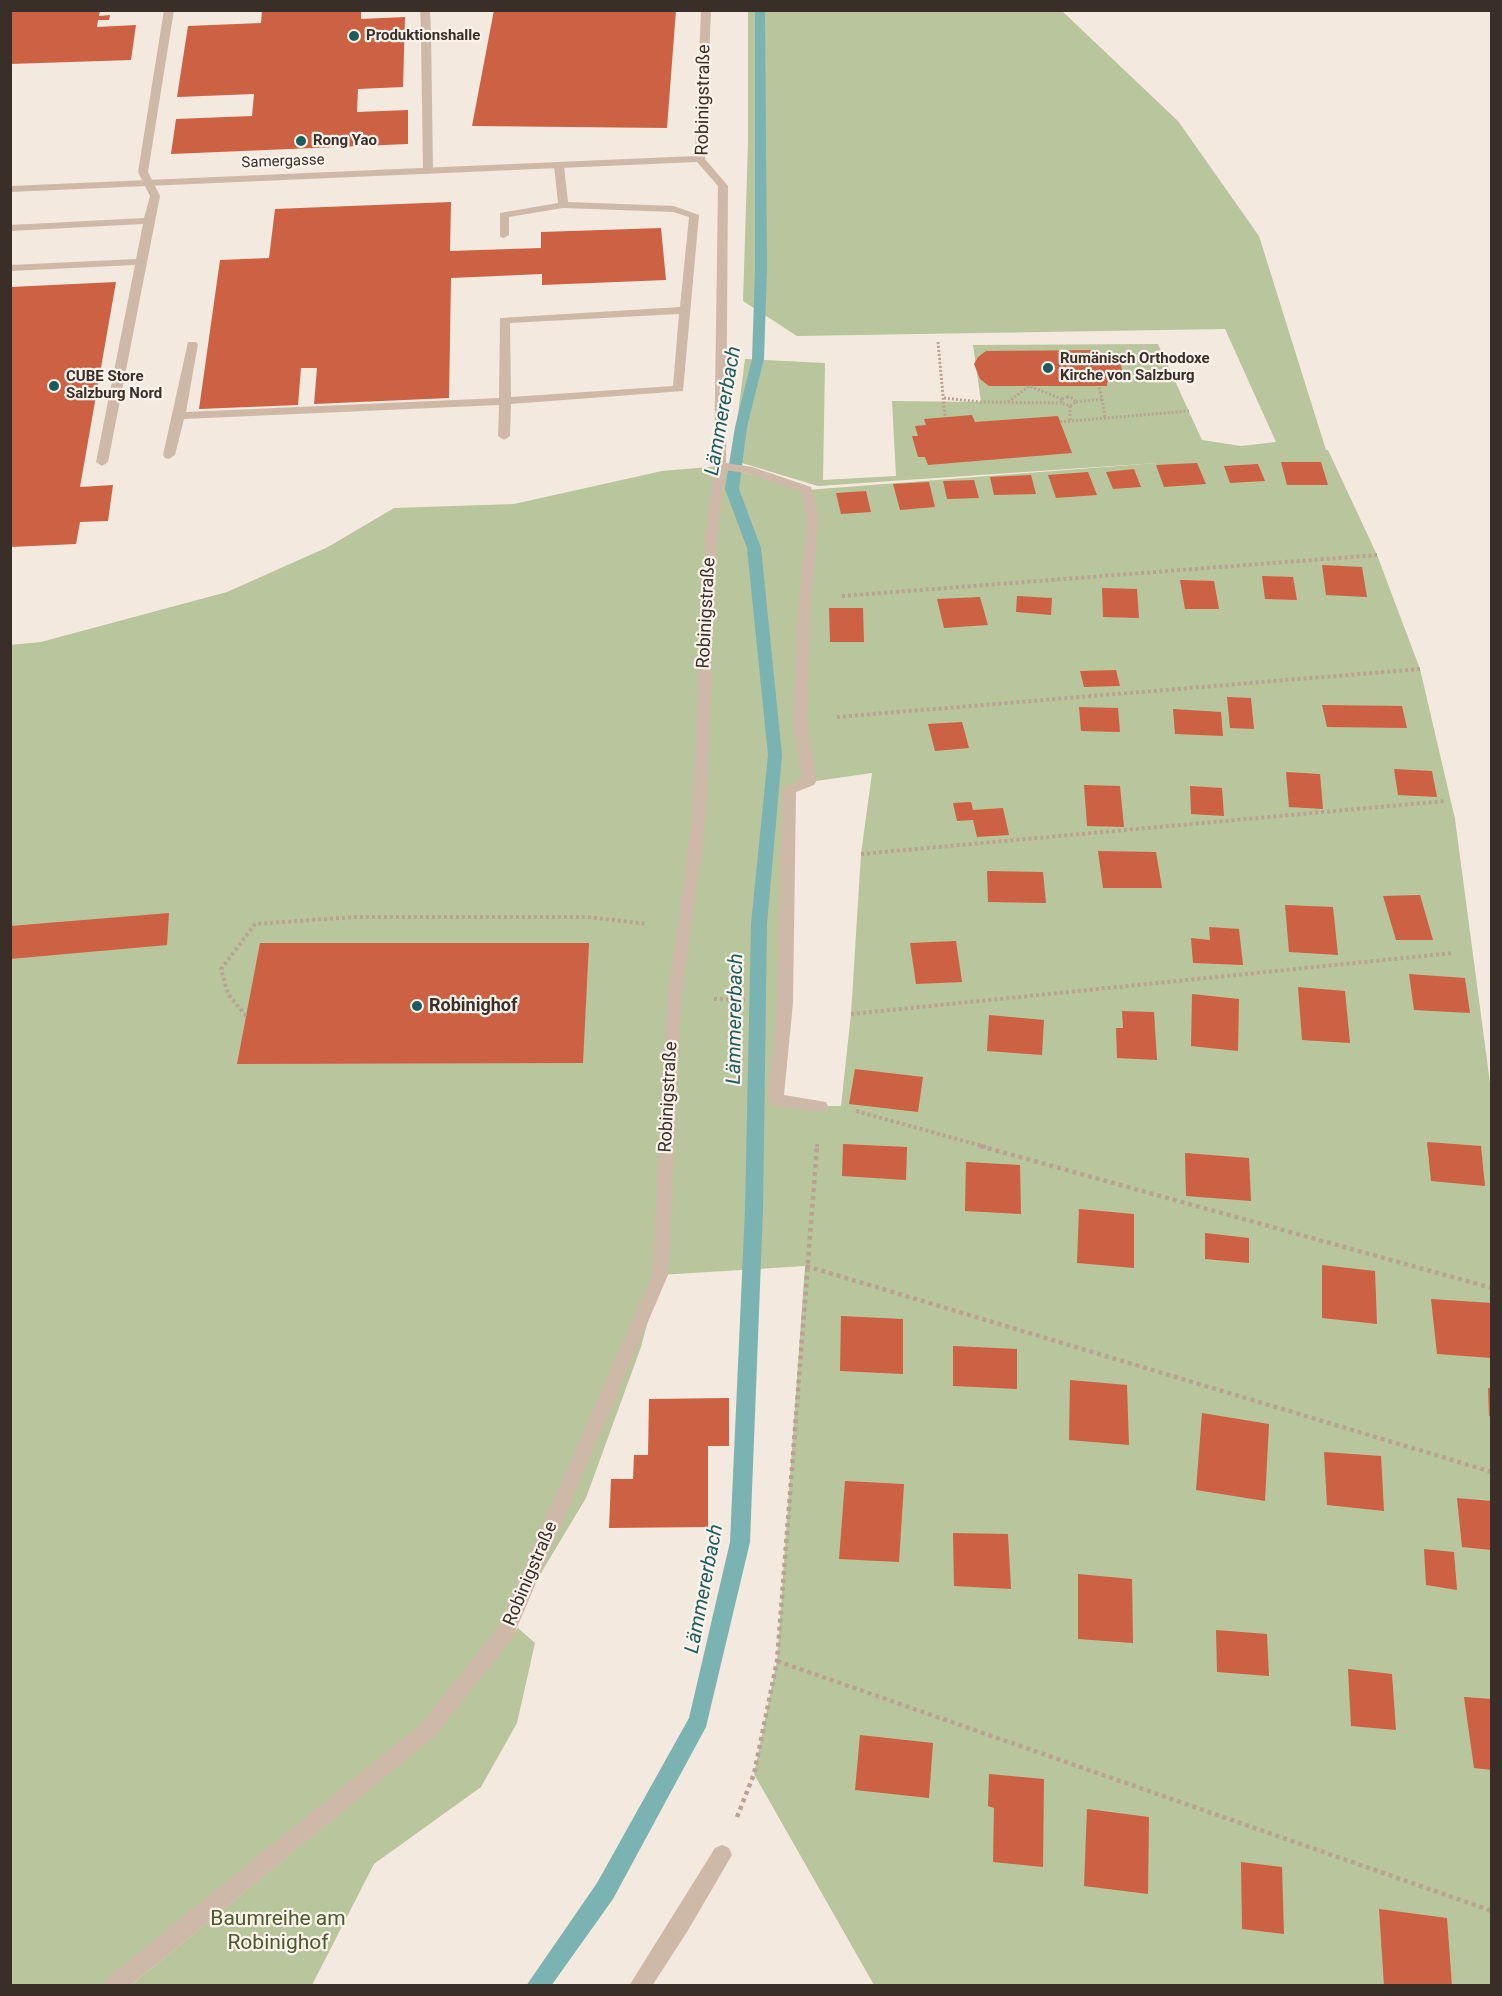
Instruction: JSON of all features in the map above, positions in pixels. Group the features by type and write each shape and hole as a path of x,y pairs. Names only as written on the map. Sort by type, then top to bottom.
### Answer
{"street":[{"path":"102,462 154,196 143,172 169,10"},
{"path":"425,10 428,171"},
{"name":"Robinigstraße","path":"113,1986 428,1730 505,1633 660,1275 675,995 682,928 699,819 711,537 720,466 723,186 700,159 706,10"},
{"path":"405,33 426,32"},
{"name":"Samergasse","path":"10,189 700,159"},
{"path":"559,166 563,205"},
{"path":"179,416 505,401 679,388 694,215 674,209 563,205 504,215 504,235"},
{"path":"10,228 149,221"},
{"path":"10,268 140,262"},
{"path":"504,436 504,320 684,310"},
{"path":"169,455 179,416 192,344"},
{"path":"720,466 748,470 807,490 813,517 800,720 809,782 789,790 785,1003 776,1100 820,1106"},
{"path":"639,1986 680,1925 722,1855"}],"path":[{"path":"939,342 945,417"},
{"path":"1007,403 1029,386 1070,406"},
{"path":"1099,386 1105,418"},
{"path":"944,398 1007,403 1061,401 1067,397 1073,398 1076,402"},
{"path":"1070,406 1076,402 1102,399"},
{"path":"1070,406 1070,421"},
{"path":"1060,422 1189,411"},
{"path":"806,599 1377,555"},
{"path":"800,720 1420,669"},
{"path":"861,854 1444,801"},
{"path":"246,1016 228,994 221,969 255,924 355,917 588,917 682,928"},
{"path":"851,1014 1453,952"},
{"path":"706,999 747,1000"},
{"path":"722,1855 754,1774 777,1660 820,1106 841,1106 1491,1288"},
{"path":"806,1266 1491,1472"},
{"path":"777,1660 1491,1911"}],"green space":[{"path":"748,11 1062,11 1178,121 1259,236 1326,450 1377,555 1420,669 1455,819 1492,1098 1491,1985 874,1985 754,1774 777,1660 805,1266 660,1275 641,1347 586,1498 505,1633 428,1730 113,1985 11,1985 10,645 41,642 227,592 328,547 394,508 514,504 662,471 720,466 807,490 1157,463 818,486 732,460 745,359 825,363 823,480 896,476 892,401 981,402 973,345 1158,344 1202,440 1241,446 1276,442 1225,329 797,336 743,301 748,143","holes":["872,773 861,854 851,1014 841,1106 820,1106 776,1099 789,790 809,782"]},
{"name":"Baumreihe am Robinighof","path":"518,1628 535,1643 517,1723 481,1787 374,1864 312,1985 130,1986 429,1740"}],"building":[{"path":"10,10 100,10 99,16 110,15 109,20 98,20 97,27 136,25 131,60 10,64"},
{"path":"262,10 361,10 361,19 405,17 403,87 358,89 357,112 408,110 408,144 171,154 176,119 252,116 254,94 177,97 188,26 261,23"},
{"path":"494,10 676,10 667,128 472,126"},
{"path":"451,202 450,251 541,248 541,232 661,228 666,280 542,285 542,274 451,278 449,398 314,404 317,368 301,368 298,405 199,409 220,260 269,258 275,209"},
{"name":"CUBE Store Salzburg Nord","path":"116,282 80,487 113,485 108,521 80,522 76,544 10,547 10,287"},
{"name":"Rumänisch Orthodoxe Kirche von Salzburg","path":"1098,350 1099,354 1110,355 1120,361 1123,375 1113,382 1107,382 1107,386 989,386 980,379 974,364 978,357 986,351"},
{"path":"972,415 975,422 1058,416 1072,453 928,465 925,457 918,457 912,436 918,436 915,426 926,425 924,419"},
{"path":"1281,462 1321,462 1328,485 1287,485"},
{"path":"1197,463 1206,484 1164,487 1156,465"},
{"path":"1258,464 1265,481 1230,483 1224,466"},
{"path":"1134,469 1141,487 1113,489 1106,472"},
{"path":"1088,472 1097,495 1056,498 1048,475"},
{"path":"1031,475 1036,494 994,495 990,477"},
{"path":"974,480 979,498 947,499 943,481"},
{"path":"929,482 935,507 900,510 893,484"},
{"path":"866,491 871,512 841,514 836,493"},
{"path":"1322,565 1362,567 1367,597 1326,595"},
{"path":"1262,576 1293,577 1297,600 1265,599"},
{"path":"1180,580 1214,581 1219,609 1185,609"},
{"path":"1102,588 1137,589 1139,618 1103,617"},
{"path":"1017,596 1052,598 1051,615 1016,612"},
{"path":"980,597 988,625 944,628 937,599"},
{"path":"829,608 863,608 864,642 830,642"},
{"path":"1116,670 1120,686 1084,687 1080,671"},
{"path":"1227,697 1251,698 1254,729 1230,728"},
{"path":"1322,705 1402,706 1407,728 1327,727"},
{"path":"1079,707 1118,708 1120,732 1081,731"},
{"path":"1173,709 1221,712 1223,736 1175,734"},
{"path":"962,722 969,748 935,751 928,724"},
{"path":"1394,769 1432,771 1437,797 1398,795"},
{"path":"1286,772 1320,774 1323,809 1289,807"},
{"path":"1084,785 1120,786 1124,827 1087,826"},
{"path":"1190,786 1222,788 1224,816 1191,814"},
{"path":"971,802 973,810 1003,808 1009,835 977,837 973,820 957,821 953,803"},
{"path":"1098,851 1156,852 1162,888 1103,888"},
{"path":"987,871 1043,872 1046,903 988,902"},
{"path":"1420,895 1433,940 1396,940 1383,896"},
{"path":"1285,905 1333,907 1338,955 1289,952"},
{"path":"169,913 167,945 10,959 10,926"},
{"path":"1209,927 1239,929 1243,965 1193,963 1191,938 1210,940"},
{"path":"956,941 962,982 916,984 910,943"},
{"name":"Robinighof","path":"260,943 589,943 583,1063 237,1064"},
{"path":"1409,974 1465,978 1470,1013 1414,1010"},
{"path":"1298,987 1345,991 1350,1043 1302,1040"},
{"path":"1192,994 1239,999 1238,1051 1191,1046"},
{"path":"1122,1011 1154,1012 1157,1060 1117,1058 1116,1028 1123,1028"},
{"path":"989,1015 1044,1020 1042,1055 987,1051"},
{"path":"855,1069 923,1077 918,1112 849,1104"},
{"path":"1427,1142 1481,1146 1485,1186 1431,1181"},
{"path":"843,1144 907,1147 906,1180 842,1176"},
{"path":"1185,1153 1249,1158 1251,1201 1186,1196"},
{"path":"966,1162 1020,1165 1021,1214 965,1211"},
{"path":"1079,1209 1134,1214 1134,1268 1077,1263"},
{"path":"1205,1233 1249,1238 1249,1263 1205,1259"},
{"path":"1322,1265 1375,1271 1377,1324 1322,1318"},
{"path":"1431,1299 1492,1303 1492,1358 1437,1354"},
{"path":"841,1316 903,1319 903,1374 840,1371"},
{"path":"953,1346 1017,1349 1017,1389 953,1386"},
{"path":"1070,1380 1127,1385 1129,1445 1069,1440"},
{"path":"1488,1388 1492,1388 1492,1417 1489,1416"},
{"path":"729,1398 729,1446 708,1446 708,1527 609,1528 611,1479 633,1479 634,1455 648,1455 649,1399"},
{"path":"1202,1413 1269,1424 1265,1501 1196,1490"},
{"path":"1324,1452 1381,1456 1384,1511 1327,1505"},
{"path":"845,1481 904,1484 899,1562 839,1559"},
{"path":"1457,1498 1492,1501 1492,1550 1462,1547"},
{"path":"953,1533 1008,1534 1011,1589 954,1586"},
{"path":"1424,1549 1454,1552 1457,1590 1426,1585"},
{"path":"1078,1574 1132,1579 1133,1643 1078,1639"},
{"path":"1216,1630 1267,1634 1269,1676 1217,1672"},
{"path":"1348,1669 1392,1674 1396,1730 1351,1726"},
{"path":"1464,1697 1492,1699 1492,1770 1474,1768"},
{"path":"860,1735 933,1743 929,1798 855,1790"},
{"path":"989,1774 1044,1779 1043,1867 993,1862 994,1808 988,1806"},
{"path":"1087,1809 1149,1817 1148,1894 1084,1886"},
{"path":"1241,1862 1282,1867 1284,1934 1242,1929"},
{"path":"1379,1909 1447,1918 1452,1986 1384,1986"}],"waterway":[{"name":"Lämmererbach","path":"537,1986 605,1891 699,1720 740,1542 754,1209 759,924 775,755 754,548 732,489 741,427 758,359 761,270 760,10"}],"place":[{"name":"Produktionshalle","path":"354,36"},
{"name":"Rong Yao","path":"301,141"},
{"name":"Rumänisch Orthodoxe Kirche von Salzburg","path":"1048,368"},
{"name":"CUBE Store Salzburg Nord","path":"54,386"},
{"name":"Robinighof","path":"417,1006"}]}
